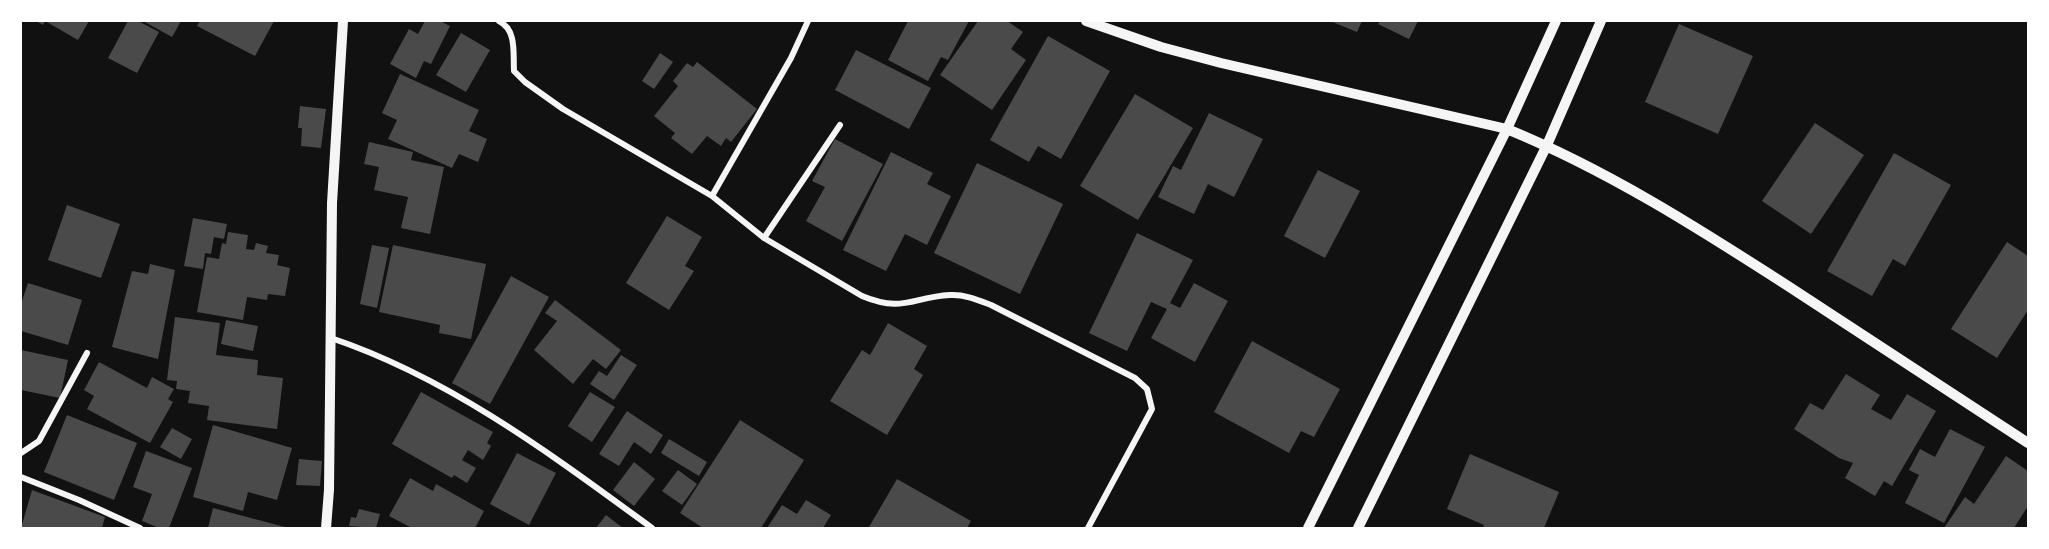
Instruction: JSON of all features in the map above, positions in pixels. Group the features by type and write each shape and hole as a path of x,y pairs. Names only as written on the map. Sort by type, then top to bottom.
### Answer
{"street":[{"path":"326,528 332,203 343,21"},
{"path":"499,21 507,25 512,36 514,71 525,82 563,109 712,196 764,238 879,303 897,306 952,294 970,297 991,305 1135,378 1147,389 1152,409 1088,528"},
{"path":"712,196 791,58 808,21"},
{"path":"1086,21 1161,47 1221,63 1507,129 1547,146 1620,182 1733,250 2028,443"},
{"path":"1308,528 1507,129 1556,21"},
{"path":"1358,528 1547,146 1601,21"},
{"path":"764,238 840,124"},
{"path":"331,338 359,348 451,392 570,468 652,528"},
{"path":"21,453 39,441 87,353"},
{"path":"21,477 140,528"}],"building":[{"path":"45,21 89,21 78,40"},
{"path":"128,21 138,21 159,32 137,73 108,58"},
{"path":"143,21 181,21 172,37"},
{"path":"200,21 274,21 255,56 197,26"},
{"path":"425,21 440,21 450,26 431,64 424,61 416,78 390,64 409,29 418,34"},
{"path":"908,21 969,21 948,60 941,57 928,81 888,60"},
{"path":"978,21 1007,21 1023,32 1011,49 1026,60 992,110 940,75"},
{"path":"1330,21 1362,21 1357,32"},
{"path":"1380,21 1418,21 1409,39 1378,24"},
{"path":"1679,24 1753,56 1718,134 1645,102"},
{"path":"461,33 490,50 466,92 436,75"},
{"path":"1048,36 1110,71 1061,159 1038,146 1029,162 990,140"},
{"path":"856,50 931,88 909,129 835,90"},
{"path":"660,53 673,62 654,89 642,81"},
{"path":"697,62 757,109 731,142 726,138 721,146 707,136 692,154 671,138 675,133 654,116 678,86 673,81 687,63 693,67"},
{"path":"400,74 479,110 469,131 487,139 478,162 459,154 452,168 388,139 397,120 382,113"},
{"path":"1135,94 1193,128 1138,220 1080,186"},
{"path":"300,106 326,109 321,148 301,146 302,128 298,128"},
{"path":"1209,113 1263,139 1234,197 1208,184 1194,214 1158,197 1173,166 1181,170"},
{"path":"1815,123 1864,155 1811,234 1762,201"},
{"path":"835,139 883,164 842,241 806,221 825,187 812,181"},
{"path":"369,142 413,152 411,160 444,167 430,234 401,228 408,197 374,190 379,167 364,164"},
{"path":"891,152 933,173 927,184 951,196 927,245 905,234 886,271 843,250"},
{"path":"1894,153 1951,185 1905,266 1893,259 1872,296 1827,271"},
{"path":"977,163 1063,204 1020,294 934,253"},
{"path":"1318,170 1360,191 1325,258 1284,236"},
{"path":"67,205 120,224 101,278 48,260"},
{"path":"667,216 702,237 685,266 694,271 669,310 626,283"},
{"path":"193,218 227,224 224,239 214,237 211,254 205,253 203,269 184,266"},
{"path":"228,232 248,235 246,249 254,250 256,243 268,246 266,253 279,255 277,265 290,268 285,296 268,294 267,300 247,297 243,320 197,312 207,257 219,259 222,243 226,244"},
{"path":"1137,233 1193,260 1170,303 1180,308 1194,283 1228,301 1195,362 1151,338 1167,309 1151,302 1127,351 1089,333"},
{"path":"2007,242 2028,256 2028,310 1997,358 1951,329"},
{"path":"372,245 389,248 377,308 360,304"},
{"path":"393,245 486,264 471,339 439,333 440,325 379,312"},
{"path":"150,264 175,270 158,359 112,347 132,271 148,274"},
{"path":"511,276 549,297 490,404 452,383"},
{"path":"28,283 82,300 68,345 21,331 21,304"},
{"path":"555,300 621,350 606,369 593,359 573,384 534,350 557,321 545,313"},
{"path":"175,317 220,323 216,355 258,360 257,375 283,378 277,429 207,420 209,406 188,403 190,391 176,389 177,381 167,380"},
{"path":"226,320 258,326 253,351 221,344"},
{"path":"888,323 927,346 914,369 923,375 887,435 830,401 862,350 870,355"},
{"path":"1252,341 1340,389 1314,437 1301,431 1289,453 1214,412"},
{"path":"21,350 68,360 60,398 21,390"},
{"path":"621,355 637,365 614,400 590,384 599,371 607,376"},
{"path":"99,362 147,388 152,377 174,389 168,399 173,402 150,443 87,409 94,396 84,390"},
{"path":"1846,374 1880,395 1871,409 1891,420 1907,394 1936,411 1892,486 1884,481 1875,496 1845,478 1853,463 1839,458 1794,429 1810,403 1823,410"},
{"path":"421,392 493,432 487,443 491,446 483,460 468,450 462,460 476,468 467,483 454,475 452,478 392,444"},
{"path":"590,392 615,407 592,442 568,426"},
{"path":"627,411 663,435 651,454 634,442 619,466 599,454"},
{"path":"67,415 137,443 114,500 44,472"},
{"path":"740,420 804,460 761,528 703,528 680,513"},
{"path":"213,425 292,448 277,500 248,492 243,511 193,497"},
{"path":"172,428 192,439 181,459 160,447"},
{"path":"1950,429 1985,447 1944,523 1905,503 1919,475 1909,470 1920,449 1935,457"},
{"path":"669,439 707,462 699,476 661,453"},
{"path":"146,451 192,468 169,528 159,528 142,521 152,494 133,487"},
{"path":"517,453 556,473 529,525 490,504"},
{"path":"1470,454 1559,492 1544,528 1483,528 1484,525 1447,509"},
{"path":"2006,456 2028,471 2028,506 2014,528 1944,528 1965,497 1974,504"},
{"path":"299,459 322,461 320,486 296,485"},
{"path":"634,462 655,479 634,506 613,490"},
{"path":"678,470 697,484 682,505 662,491"},
{"path":"410,478 433,491 436,484 484,511 475,528 412,528 389,516"},
{"path":"897,479 971,521 967,528 869,527"},
{"path":"32,490 105,517 102,528 21,528"},
{"path":"806,500 831,515 823,528 767,528 782,505 797,514"},
{"path":"213,508 285,527 285,528 208,528"},
{"path":"359,509 380,514 376,528 349,526 351,517 356,518"},
{"path":"606,515 623,528 596,528"}]}
